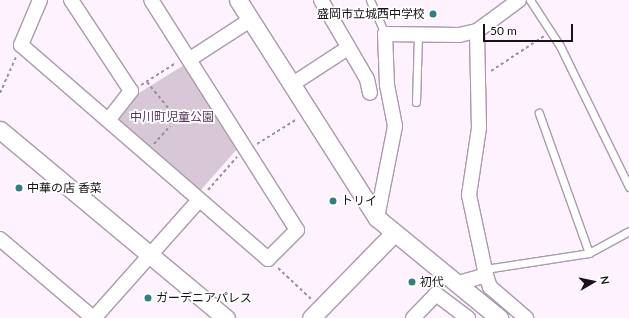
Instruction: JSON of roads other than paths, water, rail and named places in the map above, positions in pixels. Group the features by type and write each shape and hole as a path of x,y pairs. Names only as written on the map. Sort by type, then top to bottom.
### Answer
{"street":[{"path":"40,0 21,45 110,118 199,200 268,259 297,230 151,0"},
{"path":"71,0 131,91 110,118"},
{"path":"238,0 377,218 393,234 495,315"},
{"path":"321,0 367,79 370,93"},
{"path":"377,218 395,126 387,85 385,34 477,31 519,0"},
{"path":"189,58 250,20"},
{"path":"477,31 478,152 469,195 490,287 526,318"},
{"path":"291,85 348,48"},
{"path":"0,130 151,253 226,318"},
{"path":"0,239 94,318 199,200"},
{"path":"311,318 393,234"},
{"path":"455,284 486,272"},
{"path":"413,318 436,294 468,318"}],"lane":[{"path":"370,0 385,34"},
{"path":"530,0 552,31 629,187"},
{"path":"416,102 418,34"},
{"path":"539,113 589,252"},
{"path":"486,272 589,252 629,231"}],"place":[{"name":"盛岡市立城西中学校","path":"433,14"},
{"name":"中華の店 香菜","path":"19,188"},
{"name":"トリイ","path":"333,201"},
{"name":"初代","path":"412,282"},
{"name":"ガーデニアパレス","path":"148,298"}],"park label":[{"name":"中川町児童公園","path":"172,117"}]}
